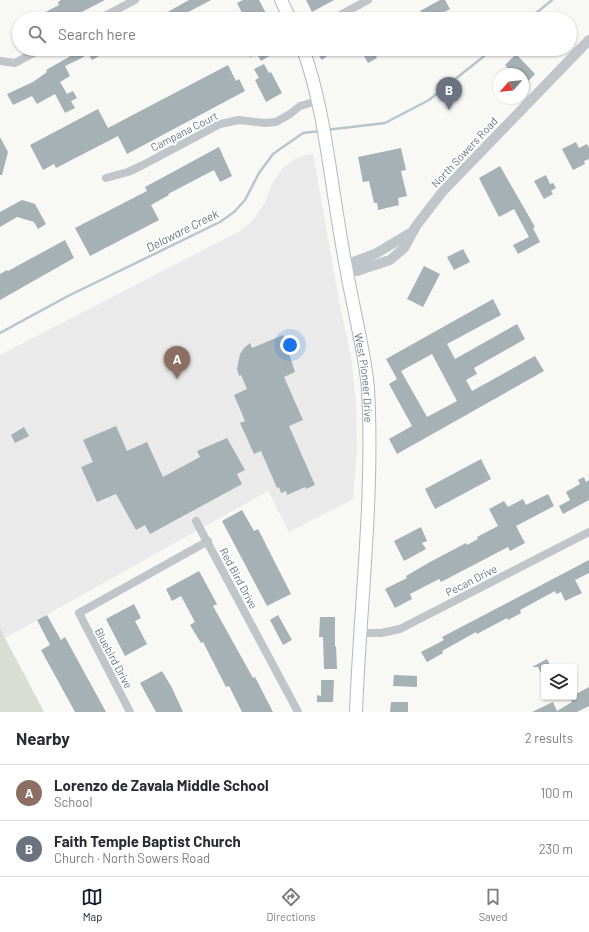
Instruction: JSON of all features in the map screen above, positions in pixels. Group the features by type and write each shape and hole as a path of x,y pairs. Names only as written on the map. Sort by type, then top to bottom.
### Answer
{"main road":[{"path":"281,0 287,12"},
{"name":"West Pioneer Drive","path":"305,56 310,69 326,146 345,265 366,369 369,412 370,467 359,633 356,712"}],"street":[{"path":"112,12 135,0"},
{"path":"346,12 368,0"},
{"name":"North Sowers Road","path":"577,52 589,40"},
{"path":"1,62 15,63 28,56"},
{"name":"North Sowers Road","path":"345,265 375,254 412,232 454,178 573,56"},
{"name":"Campana Court","path":"106,178 128,172 141,166 220,124 239,120 265,123 276,122 300,106 318,105"},
{"path":"196,521 208,541"},
{"name":"Pecan Drive","path":"359,633 381,633 400,629 589,532"},
{"name":"Red Bird Drive","path":"79,613 208,541 298,712"},
{"name":"Bluebird Drive","path":"79,613 130,712"}],"shaded area":[{"path":"313,153 340,306 351,356 356,403 357,451 353,499 289,532 268,491 5,638 0,628 0,355 240,231 253,220 265,203 272,184 282,169 296,158"},
{"path":"0,628 5,638 44,712 0,712"}],"building":[{"path":"61,0 105,0 82,12 46,12 59,5 58,2"},
{"path":"189,0 211,0 188,12 168,12"},
{"path":"243,0 259,0 265,12 242,12 237,3"},
{"path":"306,0 334,0 312,12"},
{"path":"440,0 445,0 450,9 444,12 420,11"},
{"path":"70,56 84,56 65,66 70,76 60,82 67,94 73,91 77,98 71,101 75,108 65,113 55,94 37,104 32,96 13,105 7,94 33,82 47,72 46,70"},
{"path":"90,56 99,56 92,60"},
{"path":"258,56 269,56 261,61"},
{"path":"319,56 327,56 322,60"},
{"path":"364,56 376,56 377,58 368,63"},
{"path":"514,56 518,56 535,74 529,80 529,68 508,68 505,65"},
{"path":"264,64 269,73 271,72 282,93 266,102 255,80 259,78 254,69"},
{"path":"228,65 236,81 239,79 245,91 127,154 118,136 56,168 54,164 43,170 30,145 98,109 108,128"},
{"path":"0,137 8,152 2,175 0,175"},
{"path":"576,142 579,148 587,144 589,148 589,159 584,161 585,164 573,170 562,149"},
{"path":"219,147 232,176 220,182 214,170 168,194 169,195 151,205 159,220 90,256 75,228 147,191 145,187"},
{"path":"401,148 406,170 401,171 407,196 398,198 399,205 378,210 377,203 374,203 369,181 363,182 358,157"},
{"path":"500,166 535,227 533,228 540,242 518,254 513,245 529,237 514,209 499,217 479,178"},
{"path":"546,175 550,184 553,183 556,188 551,191 553,194 544,199 534,181"},
{"path":"22,200 35,204 46,224 38,229 34,222 17,217 0,227 0,212"},
{"path":"65,240 74,258 0,300 0,274"},
{"path":"463,249 470,262 454,270 447,257"},
{"path":"424,266 440,274 423,307 407,299"},
{"path":"493,299 501,315 447,344 455,359 517,324 525,339 474,368 477,374 466,380 472,391 535,356 544,371 397,454 389,439 412,426 389,384 397,379 386,359","holes":["432,354 457,401 427,417 401,371"]},
{"path":"283,335 295,372 284,377 303,420 289,426 315,485 306,489 305,487 287,495 286,491 281,493 279,487 277,488 261,451 254,454 240,423 245,421 234,395 247,389 241,375 239,376 237,369 240,354 244,348 250,343 252,348"},
{"path":"116,426 127,451 147,442 163,477 200,457 197,451 227,438 245,470 237,474 242,484 150,534 145,525 136,530 116,494 97,502 81,467 93,462 83,440"},
{"path":"24,427 29,436 15,443 11,435"},
{"path":"481,459 491,479 435,509 425,489"},
{"path":"584,477 586,482 589,480 589,500 563,514 559,506 570,500 566,492 580,484 578,480"},
{"path":"548,494 554,506 516,526 525,543 510,551 508,547 441,582 439,579 410,594 412,599 395,608 385,589 407,578 406,576 430,562 466,543 467,545 478,539 477,537 498,526 489,509 504,501 508,507 523,499 526,505"},
{"path":"242,510 254,531 258,529 291,594 267,606 222,521"},
{"path":"421,527 427,541 422,543 426,549 404,561 394,541"},
{"path":"589,560 589,573 575,580 582,593 565,601 561,592 556,594 555,591 520,610 521,613 508,620 507,618 477,634 476,632 442,651 443,653 427,662 421,652 444,640 442,637"},
{"path":"199,571 217,604 213,606 253,678 255,677 273,712 242,712 229,686 226,687 203,642 201,643 190,625 195,622 181,596 172,601 166,589"},
{"path":"134,604 141,618 135,621 147,644 125,656 106,619"},
{"path":"47,615 61,640 65,637 106,712 75,712 41,650 50,645 37,620"},
{"path":"278,615 292,640 283,645 270,620"},
{"path":"320,617 335,617 337,669 324,669 323,637 319,637"},
{"path":"547,659 550,664 541,664 541,673 538,667 532,667"},
{"path":"162,671 183,712 156,712 140,683"},
{"path":"394,675 417,676 417,687 393,686"},
{"path":"321,680 334,680 333,702 317,702 317,695 321,696"},
{"path":"589,687 589,706 577,712 532,712 553,702 557,711 572,702 571,700 577,700 577,693"},
{"path":"391,702 408,702 408,712 390,712"}],"waterway":[{"name":"Delaware Creek","path":"537,12 552,0"},
{"name":"Delaware Creek","path":"326,130 385,123 429,100 484,56"},
{"name":"Delaware Creek","path":"0,333 68,296 220,222 234,212 245,200 259,173 273,154 303,133 320,131"}],"place":[{"name":"Faith Temple Baptist Church","path":"449,110"},
{"name":"Lorenzo de Zavala Middle School","path":"177,379"}]}
